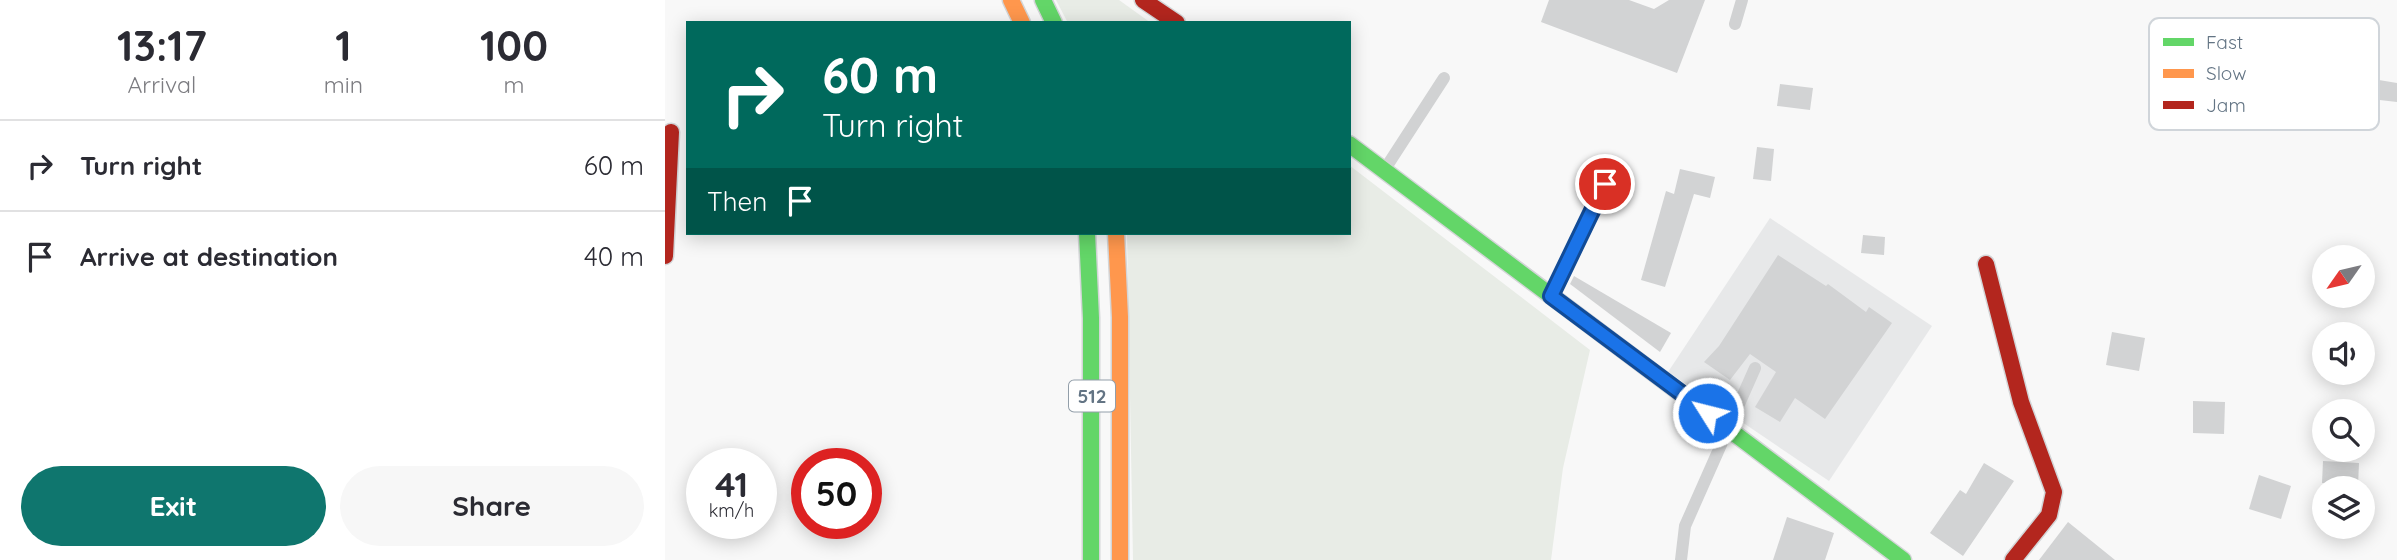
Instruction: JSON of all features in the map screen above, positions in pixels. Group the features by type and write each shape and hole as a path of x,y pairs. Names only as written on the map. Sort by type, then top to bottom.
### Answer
{"main road":[{"path":"1011,0 1021,21"},
{"path":"1043,0 1053,21"},
{"path":"1143,0 1174,21"},
{"path":"665,256 671,132"},
{"path":"1351,145 1902,560"},
{"name":"512","path":"1087,235 1091,318 1091,560"},
{"name":"512","path":"1116,235 1120,317 1120,560"},
{"path":"1986,264 2008,367 2024,415 2052,477 2055,494 2052,510 2013,560"}],"lane":[{"path":"1735,24 1742,0"},
{"path":"1385,170 1444,78"},
{"path":"1551,296 1605,184"},
{"path":"1681,560 1685,526 1755,368"}],"shaded area":[{"path":"1056,0 1119,0 1148,21 1067,21"},
{"path":"1351,167 1590,350 1563,468 1551,560 1133,560 1127,235 1351,235"},
{"path":"1770,218 1932,326 1829,481 1668,372"}],"building":[{"path":"1549,0 1629,0 1654,9 1669,0 1705,0 1677,73 1541,22"},
{"path":"2379,80 2397,83 2397,102 2379,100"},
{"path":"1780,84 1813,88 1810,110 1777,106"},
{"path":"1757,147 1774,149 1771,181 1753,179"},
{"path":"1680,169 1715,177 1710,198 1694,194 1665,287 1641,280 1666,191 1674,194"},
{"path":"1863,235 1885,237 1884,255 1861,253"},
{"path":"1778,255 1826,286 1828,284 1866,312 1869,307 1892,323 1825,419 1795,398 1780,422 1755,407 1776,372 1750,354 1730,380 1704,362 1719,346"},
{"path":"1574,276 1671,333 1660,352 1570,284"},
{"path":"2112,332 2145,338 2139,371 2106,365"},
{"path":"2193,401 2225,402 2224,434 2193,433"},
{"path":"2323,462 2359,463 2358,476 2322,476"},
{"path":"1984,463 2014,481 1963,556 1930,533 1960,490 1966,494"},
{"path":"2259,475 2291,486 2281,519 2249,509"},
{"path":"1787,517 1834,533 1825,560 1773,560"},
{"path":"2068,522 2115,560 2039,560"}],"traffic: fast":[{"path":"1043,0 1053,21"},
{"path":"1351,146 1903,560"},
{"path":"1087,235 1091,318 1091,560"}],"traffic: slow":[{"path":"1011,0 1021,21"},
{"path":"1116,235 1120,317 1120,560"}],"traffic: jam":[{"path":"1143,0 1174,21"},
{"path":"665,256 671,132"},
{"path":"1986,264 2021,402 2054,492 2049,515 2013,560"}],"route":[{"path":"1605,184 1551,296 1708,413"}]}
